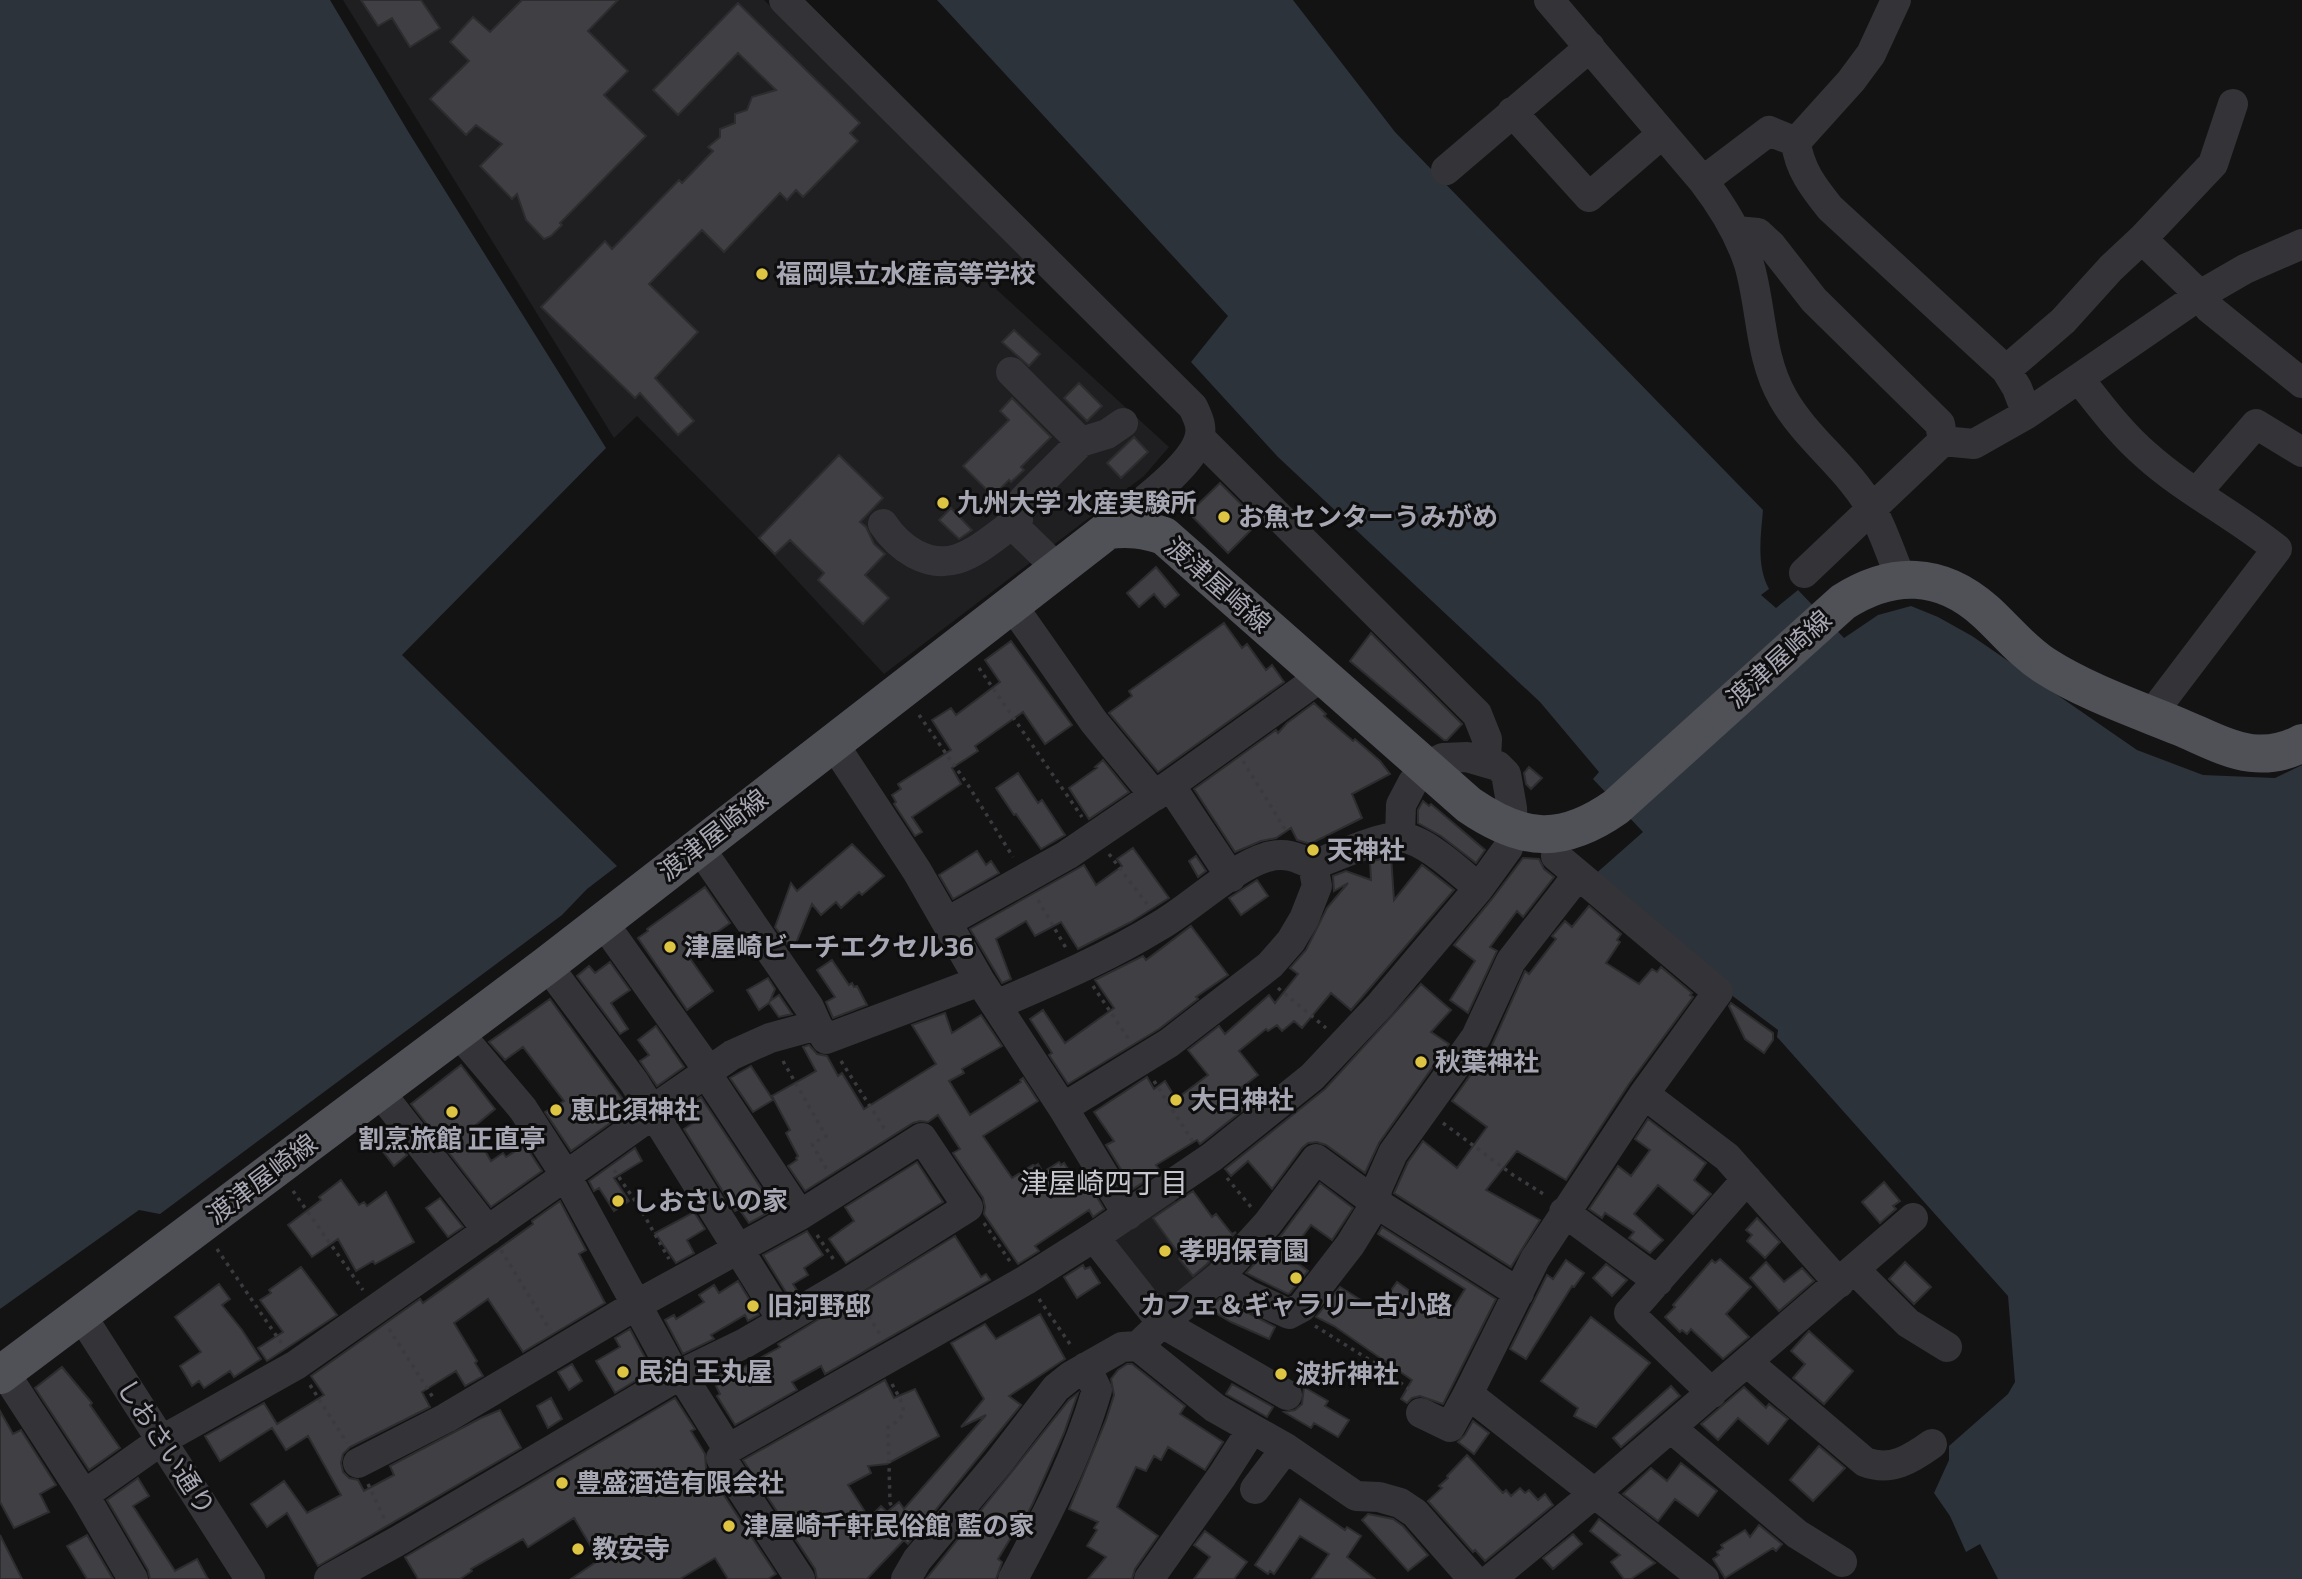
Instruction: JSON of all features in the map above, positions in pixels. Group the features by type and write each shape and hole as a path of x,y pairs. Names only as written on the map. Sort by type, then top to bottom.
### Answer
{"main road":[{"name":"渡津屋崎線","path":"2,1374 547,965 1108,530 1147,530 1164,536 1469,805 1513,830 1557,834 1596,821 1616,807 1843,602 1861,590 1900,578 1947,587 1967,597 2027,653 2047,667 2151,715 2249,753 2272,754 2302,743"}],"street":[{"path":"784,0 1194,407 1200,423 1200,438 1189,460 1108,530"},
{"path":"1549,0 1703,181 1724,210 1736,231 1749,266 1763,341 1782,397 1871,509 1900,578"},
{"path":"1884,6 1871,54 1851,81 1796,142 1798,159 1814,188 1830,208 2006,370 2017,388 2027,414"},
{"path":"1446,170 1590,47"},
{"path":"2006,370 2063,321 2213,164 2233,104"},
{"path":"1512,112 1589,197 1662,134"},
{"path":"1703,181 1769,131 1796,142"},
{"path":"1736,231 1758,233 1771,245 1814,300 1940,424 1943,441"},
{"path":"2142,239 2200,295 2209,309 2302,383"},
{"path":"1804,573 1943,441 1974,444 2027,414 2200,295 2245,269 2302,244"},
{"path":"1010,372 1081,442"},
{"path":"2078,379 2126,437 2174,478 2250,527 2277,549 2151,715"},
{"path":"1058,569 1017,529 1017,510 1024,499 1081,442 1107,434 1123,423"},
{"path":"2197,492 2256,424 2302,452"},
{"path":"1200,438 1477,714 1487,740 1486,761"},
{"path":"883,524 894,540 905,548 918,556 943,561 971,553 1018,520"},
{"path":"1012,605 1094,722 1163,791 1231,877"},
{"path":"947,922 1096,837 1322,676"},
{"path":"833,743 1128,1215"},
{"path":"792,1577 721,1458 728,1450 1026,1280 1094,1237 1212,1157 1312,1077 1380,1005 1479,888 1508,848 1513,830 1506,774 1498,766 1467,757 1443,758 1425,767 1413,782 1401,805 1400,836"},
{"path":"1421,1413 1450,1427 1535,1259 1565,1210 1717,992 1556,856 1557,834"},
{"path":"84,1495 162,1440 296,1365 566,1176 732,1055 770,1038 822,1032 1079,970 1163,924 1250,864 1267,857 1301,860 1400,836 1432,850 1479,888"},
{"path":"699,847 808,1007 822,1032"},
{"path":"1063,1108 1169,1043 1260,974 1292,942 1317,886 1301,860"},
{"path":"1219,1277 1248,1295 1289,1314 1302,1307 1350,1245 1376,1203 1377,1189 1394,1153 1476,1037 1511,961 1578,875"},
{"path":"602,921 709,1071 716,1089 800,1215"},
{"path":"547,965 634,1082 783,1321"},
{"path":"457,1031 523,1109 566,1176 678,1376 728,1450"},
{"path":"379,1091 488,1231"},
{"path":"1644,1094 1727,1157 1847,1276 1908,1322 1947,1347"},
{"path":"329,1579 678,1376 783,1321 968,1207 922,1138 800,1215 561,1348 446,1418 358,1463"},
{"path":"906,1579 917,1560 999,1462 1056,1388 1122,1347 1138,1346 1219,1277 1268,1223 1316,1159 1376,1203 1519,1293"},
{"path":"1712,1393 1629,1313 1747,1179"},
{"path":"1565,1210 1658,1280"},
{"path":"1491,1579 1913,1219"},
{"path":"1094,1237 1162,1323 1287,1395"},
{"name":"しおさい通り","path":"81,1315 250,1579"},
{"path":"1138,1346 1215,1408 1286,1448 1356,1496 1379,1497 1400,1503 1415,1513 1473,1579"},
{"path":"1747,1362 1865,1462 1886,1467 1902,1463 1933,1444"},
{"path":"1013,1579 1087,1424 1097,1390 1086,1367"},
{"path":"2,1374 84,1495 133,1579"},
{"path":"1468,1394 1704,1579"},
{"path":"1671,1428 1797,1534 1842,1562"},
{"path":"1149,1579 1252,1429"},
{"path":"1255,1489 1286,1448"}],"path":[{"path":"962,643 1096,837 1163,924"},
{"path":"901,690 968,785 1079,970"},
{"path":"1231,742 1301,860"},
{"path":"1260,974 1343,1044"},
{"path":"822,1032 900,1154"},
{"path":"770,1038 826,1136 812,1144 839,1191"},
{"path":"1424,1110 1565,1210"},
{"path":"601,1151 640,1208 681,1280"},
{"path":"1212,1157 1243,1200 1268,1223"},
{"path":"968,1207 976,1212 1086,1367"},
{"path":"800,1215 849,1282 888,1360 904,1415 901,1420 888,1427 890,1503 898,1517 928,1547"},
{"path":"488,1231 561,1348"},
{"path":"1289,1314 1304,1319 1406,1386 1419,1401 1421,1413"}],"shaded area":[{"path":"0,0 330,0 409,133 606,448 402,655 617,866 587,889 562,915 160,1214 139,1210 0,1309"},
{"name":"福岡県立水産高等学校","path":"343,0 764,0 1025,259 996,289 1169,447 1144,476 884,674 751,531 637,416 614,438"},
{"path":"937,0 1293,0 1395,132 1763,510 1761,560 1769,589 1761,595 1776,608 1798,590 1844,638 1878,615 1911,606 1972,636 2137,750 2203,775 2275,778 2302,765 2302,1579 1998,1579 1980,1544 1966,1552 1950,1516 1934,1493 1949,1460 1949,1446 2008,1394 2015,1382 2008,1296 1777,1037 1778,1030 1726,991 1592,877 1643,832 1593,779 1599,772 1540,702 1278,457 1191,362 1228,316"},
{"name":"孝明保育園","path":"1170,1193 1222,1263 1166,1310 1108,1239"}],"building":[{"path":"361,0 421,0 440,28 410,47 392,18 378,26"},
{"path":"522,0 618,0 588,31 628,71 604,95 646,136 560,223 562,225 544,239 526,220 517,194 512,199 480,166 502,144 476,125 466,135 430,99 469,61 450,42 473,17 490,32"},
{"path":"738,3 860,123 850,133 858,141 803,197 796,190 787,200 780,193 724,252 702,230 649,284 698,332 655,378 694,421 678,435 640,393 635,398 541,307 605,241 612,249 679,180 682,183 713,151 708,147 720,137 720,129 735,123 735,114 747,110 752,97 776,90 738,53 678,115 653,90"},
{"path":"1014,330 1040,354 1029,366 1002,342"},
{"path":"1079,383 1102,406 1087,421 1064,398"},
{"path":"1012,398 1051,437 1021,467 1024,470 993,496 963,466 1009,420 1000,411"},
{"path":"1134,437 1148,452 1121,478 1107,463"},
{"path":"839,455 883,498 860,522 866,527 874,544 885,554 865,575 889,598 863,624 818,580 824,573 790,540 775,554 759,538"},
{"name":"お魚センターうみがめ","path":"1220,483 1259,522 1228,553 1189,513"},
{"path":"951,508 972,530 959,539 939,520"},
{"path":"1156,567 1179,595 1165,607 1154,594 1139,607 1127,593"},
{"path":"1224,623 1242,648 1247,644 1266,670 1272,665 1284,682 1158,772 1109,713 1132,696 1129,691"},
{"path":"1371,633 1462,724 1447,740 1350,661"},
{"path":"1011,641 1072,725 1045,744 1023,712 975,746 978,751 952,768 961,784 912,817 922,832 915,836 894,804 896,802 892,795 901,789 898,784 951,750 932,720 951,708 956,715 1000,682 985,660"},
{"path":"1314,703 1326,714 1324,716 1380,761 1390,774 1352,794 1362,818 1310,844 1297,840 1291,828 1276,838 1235,852 1194,789 1276,730 1278,733"},
{"path":"1103,760 1129,792 1089,819 1069,788 1097,768 1095,767"},
{"path":"1529,767 1542,778 1531,789 1526,784 1524,773"},
{"path":"1018,773 1038,803 1042,800 1065,835 1041,849 996,788"},
{"path":"1423,801 1429,806 1431,804 1485,850 1476,863 1441,836 1418,823 1418,810"},
{"path":"852,844 884,876 862,895 859,892 841,908 836,902 821,915 812,904 794,948 788,945 775,927 791,883 797,891"},
{"path":"1133,848 1169,898 1131,922 1078,949 1061,922 1035,936 1026,921 996,939 1011,979 1002,983 970,929 1084,865 1096,885 1122,866 1117,859"},
{"path":"977,851 986,865 991,861 999,873 953,899 939,875"},
{"path":"1196,856 1206,871 1198,877 1189,861"},
{"path":"1391,856 1394,900 1422,865 1454,890 1351,1010 1331,993 1302,1028 1294,1021 1282,1031 1277,1025 1268,1031 1266,1029 1239,1051 1258,1075 1241,1088 1252,1103 1200,1144 1197,1140 1156,1165 1160,1171 1133,1189 1106,1145 1114,1141 1094,1112 1147,1077 1154,1089 1165,1081 1176,1099 1208,1075 1188,1050 1219,1026 1225,1034 1269,995 1275,1003 1298,974 1290,968 1306,950 1327,908 1348,883 1334,891 1333,876 1346,871 1371,880 1370,862"},
{"path":"1523,858 1539,859 1544,869 1554,877 1523,917 1517,911 1490,947 1497,951 1468,1013 1450,1000 1475,961 1454,945"},
{"path":"1257,880 1268,896 1241,915 1229,898"},
{"name":"津屋崎ビーチエクセル36","path":"705,887 730,923 702,943 705,946 689,957 713,991 687,1010 638,938"},
{"path":"1589,906 1621,934 1617,940 1620,942 1606,963 1639,984 1652,969 1657,972 1661,967 1692,993 1690,995 1693,997 1629,1084 1566,1180 1517,1151 1486,1190 1540,1220 1511,1267 1394,1193 1408,1162 1423,1141 1457,1168 1487,1127 1452,1101 1492,1045 1525,971 1529,974 1556,939 1552,936 1565,921 1572,927"},
{"path":"1191,926 1228,975 1196,997 1198,999 1159,1029 1068,1084 1030,1019 1043,1010 1065,1043 1114,1008 1095,980 1143,956 1146,960"},
{"path":"832,960 849,985 852,983 854,987 857,986 867,1005 833,1018 826,1002 835,997 817,970"},
{"path":"610,962 630,990 611,1003 628,1029 620,1034 577,976 589,966 595,973"},
{"path":"768,978 775,989 770,1001 779,995 792,1014 779,1017 769,1003 759,1010 747,990"},
{"path":"1421,984 1451,1010 1431,1032 1449,1044 1379,1143 1365,1173 1326,1145 1317,1142 1308,1143 1302,1148 1272,1189 1248,1161 1231,1176 1225,1169 1325,1089"},
{"path":"550,999 630,1109 571,1151 545,1112 564,1101 523,1047 505,1060 489,1042"},
{"path":"1731,1003 1773,1033 1773,1040 1764,1053 1745,1039 1729,1006"},
{"path":"945,1013 952,1033 981,1015 1002,1046 962,1069 964,1073 949,1081 970,1115 1021,1082 1023,1078 1038,1101 983,1136 1012,1178 1033,1165 1038,1164 1043,1172 1059,1162 1061,1165 1064,1163 1080,1187 1088,1182 1104,1209 1093,1217 1089,1210 1035,1246 1039,1251 1018,1264 984,1214 983,1198 953,1153 960,1149 938,1115 928,1122 913,1123 805,1191 788,1166 797,1160 798,1156 786,1133 790,1130 772,1096 816,1071 803,1047 809,1045 817,1054 827,1056 838,1076 842,1073 864,1109 936,1064 912,1025"},
{"path":"656,1026 684,1067 657,1086 640,1061 649,1055 638,1040"},
{"path":"461,1065 495,1109 476,1125 480,1130 475,1134 491,1161 503,1153 506,1157 525,1145 542,1171 491,1207 411,1104"},
{"path":"751,1066 773,1100 753,1112 730,1078"},
{"path":"701,1097 775,1209 749,1223 739,1209 735,1211 684,1129 699,1119 690,1105"},
{"path":"1648,1119 1706,1163 1694,1180 1711,1194 1693,1214 1658,1185 1634,1214 1663,1240 1650,1253 1629,1238 1634,1232 1605,1213 1602,1218 1589,1209 1618,1166 1631,1176 1650,1150 1635,1139"},
{"path":"388,1131 407,1155 394,1166 375,1141"},
{"path":"635,1148 642,1161 614,1178 629,1201 614,1211 599,1188 594,1191 589,1181"},
{"path":"917,1162 943,1202 846,1263 829,1239 854,1221 845,1207"},
{"path":"341,1180 359,1205 364,1202 367,1206 386,1192 414,1242 375,1264 373,1261 356,1271 338,1239 312,1257 288,1225 321,1200 319,1197"},
{"path":"1884,1182 1900,1201 1893,1206 1896,1209 1880,1223 1862,1202"},
{"path":"1320,1183 1353,1208 1332,1240 1311,1225 1288,1256 1308,1271 1290,1293 1246,1273 1282,1234"},
{"path":"1193,1191 1212,1217 1216,1214 1232,1234 1236,1232 1193,1276 1153,1218"},
{"path":"440,1198 463,1227 448,1237 426,1208"},
{"path":"560,1201 586,1250 579,1254 605,1303 523,1352 488,1299 454,1323 483,1376 465,1386 456,1371 422,1392 430,1407 350,1447 343,1454 341,1463 343,1472 349,1478 358,1480 364,1491 394,1475 390,1466 500,1410 521,1448 318,1566 287,1513 267,1527 251,1504 284,1481 307,1513 341,1495 308,1436 286,1450 272,1428 220,1461 205,1436 264,1403 277,1424 324,1395 311,1376 420,1299 423,1303 533,1224 532,1221"},
{"path":"694,1212 705,1229 687,1240 694,1253 676,1263 655,1233"},
{"path":"1757,1218 1780,1242 1765,1258 1747,1241 1752,1235 1746,1230"},
{"path":"1382,1227 1496,1299 1443,1404 1420,1396 1407,1403 1401,1399 1412,1380 1334,1326 1316,1317 1340,1287 1377,1310 1397,1282 1447,1318 1465,1289 1378,1234"},
{"path":"807,1231 823,1255 804,1268 808,1275 793,1284 798,1292 789,1297 763,1255"},
{"path":"955,1236 981,1277 986,1274 990,1280 825,1374 821,1366 792,1382 797,1390 735,1425 717,1396 720,1394 712,1378 731,1369 733,1373 780,1347 778,1344"},
{"path":"1720,1259 1751,1287 1726,1314 1749,1337 1723,1359 1691,1329 1687,1334 1682,1330 1680,1332 1665,1317 1712,1260 1715,1263"},
{"path":"1566,1260 1584,1273 1574,1287 1572,1286 1526,1359 1510,1349 1547,1275 1553,1279"},
{"path":"1766,1262 1784,1282 1802,1268 1814,1281 1779,1311 1750,1278"},
{"path":"1905,1262 1931,1287 1914,1304 1889,1279"},
{"path":"1606,1264 1627,1280 1612,1296 1593,1278"},
{"path":"1083,1265 1085,1269 1090,1267 1100,1283 1077,1298 1064,1277"},
{"path":"301,1267 337,1315 267,1361 258,1348 283,1332 260,1300 271,1293 269,1290"},
{"path":"738,1281 759,1315 748,1321 745,1315 711,1335 714,1339 683,1354 665,1320 674,1315 676,1319 704,1302 699,1295 714,1285 719,1293"},
{"path":"219,1284 230,1299 222,1305 261,1359 234,1377 230,1371 204,1388 199,1381 192,1386 180,1366 201,1352 175,1317"},
{"path":"1220,1298 1275,1327 1269,1339 1209,1309"},
{"path":"1040,1314 1065,1359 1009,1396 1021,1405 908,1544 904,1540 867,1579 817,1579 815,1569 743,1460 885,1380 894,1398 915,1389 939,1436 887,1464 868,1466 871,1473 848,1485 869,1518 881,1506 887,1512 899,1502 904,1509 986,1415 961,1427 984,1399 951,1343 985,1324 996,1339"},
{"path":"1591,1317 1650,1363 1596,1427 1574,1416 1578,1408 1541,1381"},
{"name":"民泊 王丸屋","path":"630,1329 648,1363 640,1367 645,1375 615,1393 596,1361 620,1347 615,1338"},
{"path":"1809,1331 1853,1371 1824,1404 1793,1378 1805,1364 1791,1351"},
{"path":"572,1364 582,1381 569,1390 558,1372"},
{"path":"1127,1364 1132,1364 1185,1406 1180,1414 1223,1442 1205,1470 1168,1447 1161,1460 1154,1456 1146,1471 1136,1467 1117,1507 1158,1536 1135,1569 1132,1579 1088,1579 1106,1557 1087,1546 1097,1530 1094,1528 1098,1522 1069,1509 1106,1420 1114,1395 1111,1379"},
{"path":"62,1367 92,1403 90,1405 120,1448 89,1470 35,1388"},
{"path":"1232,1384 1273,1407 1267,1417 1226,1394"},
{"path":"1671,1386 1680,1396 1621,1447 1613,1438"},
{"path":"1304,1387 1328,1401 1325,1406 1349,1420 1338,1437 1314,1423 1311,1428 1284,1412 1295,1410 1302,1404"},
{"path":"1744,1387 1766,1408 1769,1404 1788,1419 1768,1444 1738,1418 1718,1440 1701,1424"},
{"path":"1078,1393 1064,1433 1033,1503 1019,1530 1016,1529 998,1559 1002,1562 996,1579 926,1579 1069,1400"},
{"path":"551,1398 562,1419 548,1428 537,1406"},
{"path":"675,1398 695,1429 691,1431 705,1454 706,1468 776,1574 768,1579 728,1579 715,1558 680,1579 571,1579 599,1560 574,1518 528,1547 523,1539 471,1569 472,1571 460,1579 418,1579 405,1557"},
{"path":"0,1411 13,1434 21,1430 56,1485 40,1494 49,1512 14,1528 0,1502"},
{"path":"1473,1421 1489,1433 1474,1454 1458,1442"},
{"path":"1819,1446 1845,1468 1813,1501 1790,1480"},
{"path":"1467,1455 1503,1493 1506,1490 1511,1496 1520,1488 1525,1493 1529,1490 1538,1500 1545,1494 1553,1505 1485,1561 1475,1550 1473,1552 1428,1501 1442,1488 1439,1486"},
{"path":"1681,1463 1717,1491 1698,1516 1675,1499 1658,1521 1623,1494 1651,1468 1667,1481"},
{"path":"138,1478 149,1496 133,1506 175,1571 197,1559 208,1579 150,1579 148,1570 107,1500"},
{"path":"1300,1499 1345,1530 1347,1527 1361,1536 1347,1557 1375,1579 1312,1579 1329,1554 1300,1536 1274,1574 1270,1571 1268,1574 1255,1565"},
{"path":"1368,1514 1393,1519 1403,1526 1428,1555 1408,1571 1362,1520"},
{"path":"1599,1519 1655,1563 1631,1579 1624,1579 1611,1562 1620,1555 1590,1531"},
{"path":"1759,1525 1782,1544 1776,1551 1773,1548 1725,1578 1713,1559 1723,1548 1721,1545 1745,1530 1750,1537"},
{"path":"1205,1531 1247,1562 1234,1579 1194,1579 1210,1557 1194,1545"},
{"path":"1573,1534 1582,1544 1553,1569 1543,1558"},
{"path":"0,1535 22,1579 0,1579"},
{"path":"87,1535 113,1579 87,1579 67,1546"}],"place":[{"name":"福岡県立水産高等学校","path":"762,274"},
{"name":"九州大学 水産実験所","path":"943,503"},
{"name":"お魚センターうみがめ","path":"1224,517"},
{"name":"天神社","path":"1313,850"},
{"name":"津屋崎ビーチエクセル36","path":"670,947"},
{"name":"秋葉神社","path":"1421,1062"},
{"name":"大日神社","path":"1176,1100"},
{"name":"恵比須神社","path":"556,1110"},
{"name":"割烹旅館 正直亭","path":"452,1112"},
{"name":"しおさいの家","path":"618,1201"},
{"name":"孝明保育園","path":"1165,1251"},
{"name":"カフェ＆ギャラリー古小路","path":"1296,1278"},
{"name":"旧河野邸","path":"753,1306"},
{"name":"民泊 王丸屋","path":"623,1372"},
{"name":"波折神社","path":"1281,1374"},
{"name":"豊盛酒造有限会社","path":"562,1483"},
{"name":"津屋崎千軒民俗館 藍の家","path":"729,1526"},
{"name":"教安寺","path":"578,1549"}],"district":[{"name":"津屋崎四丁目","path":"1104,1183"}]}
